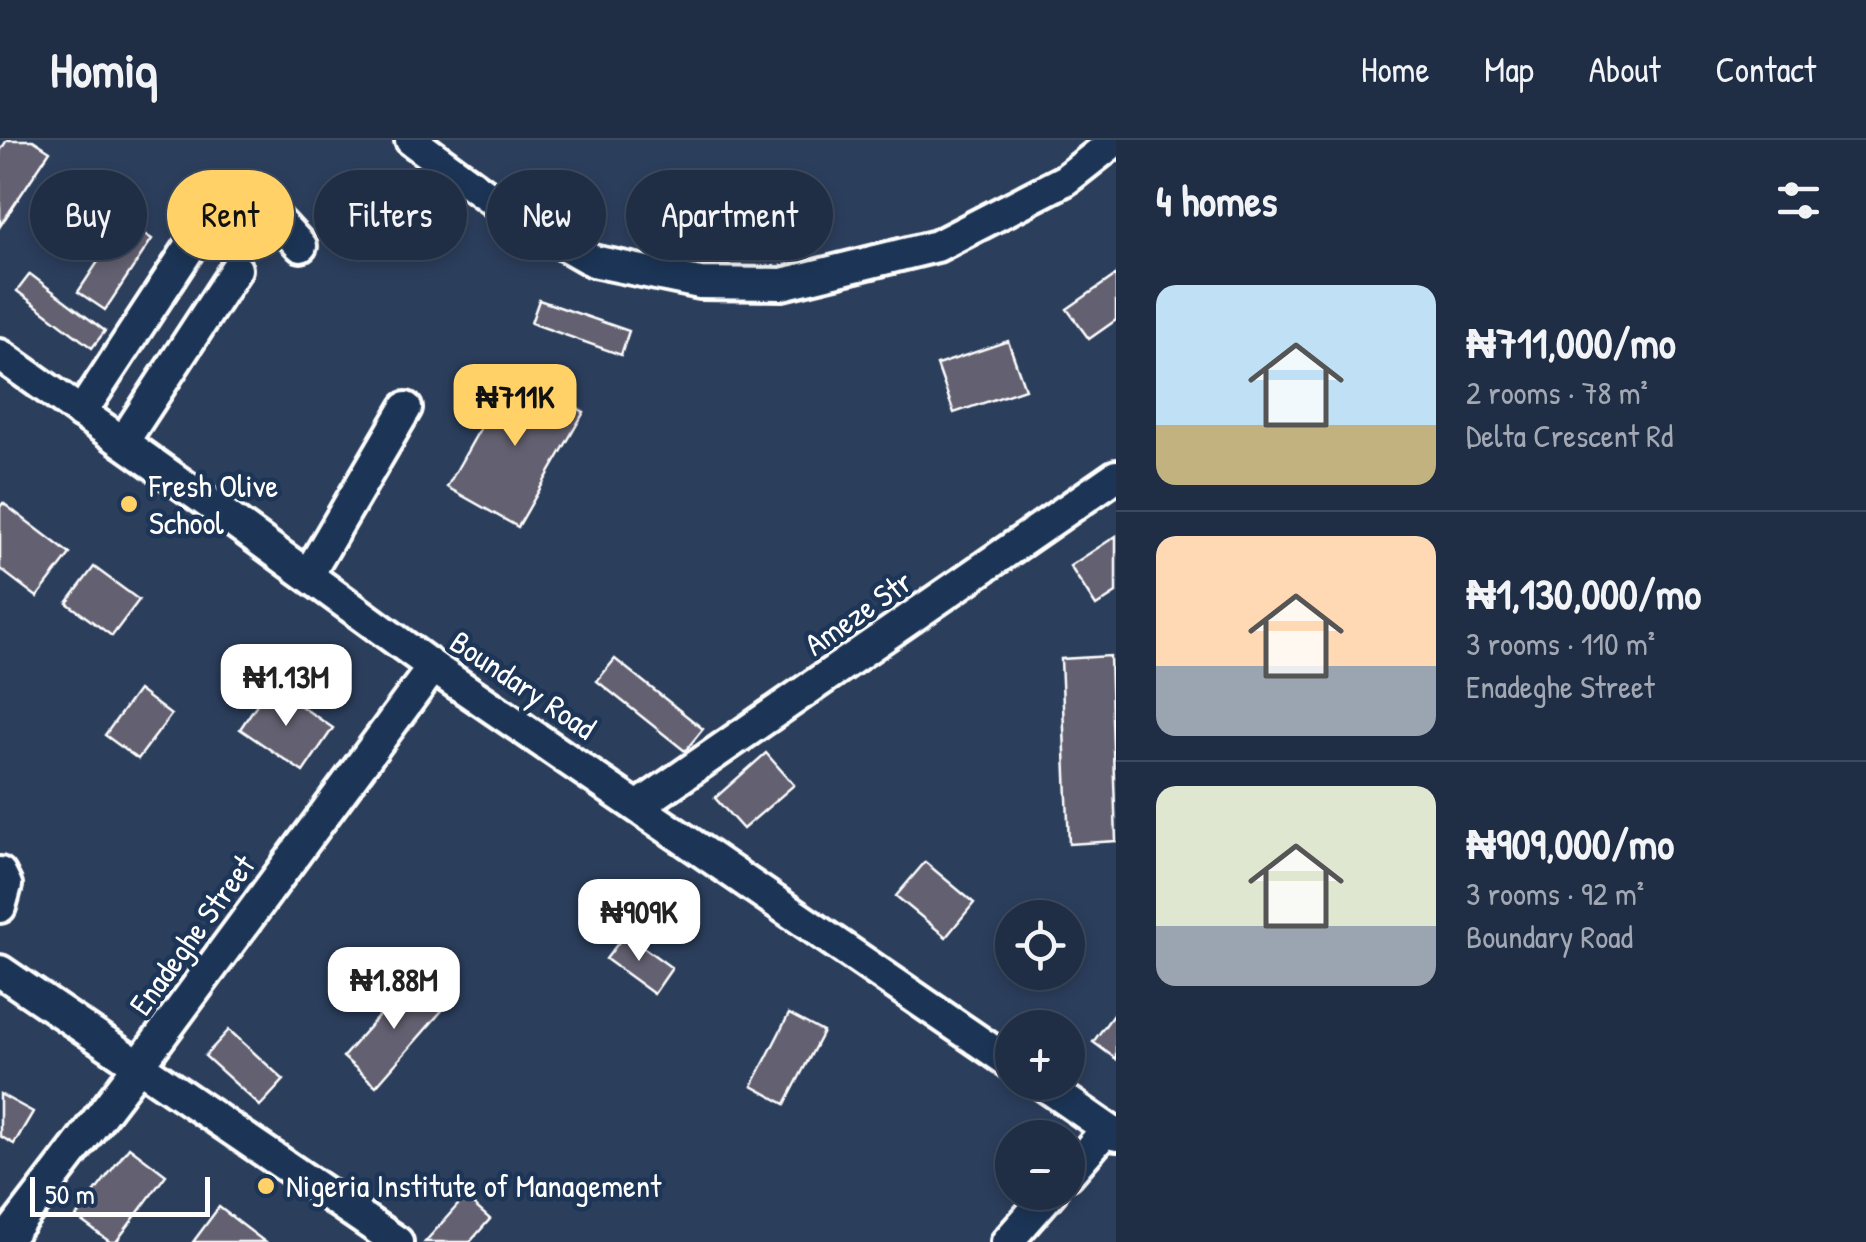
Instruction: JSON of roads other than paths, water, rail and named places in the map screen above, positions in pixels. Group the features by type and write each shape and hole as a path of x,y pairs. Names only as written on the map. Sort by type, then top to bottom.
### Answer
{"street":[{"path":"414,141 516,217 593,261 700,283 782,284 937,246 1066,180 1116,140"},
{"path":"82,413 213,212 229,200 242,198 262,208 301,246"},
{"path":"123,442 236,269"},
{"name":"Boundary Road","path":"0,355 433,667 995,1052"},
{"path":"308,575 406,408"},
{"name":"Ameze Str","path":"639,806 1116,476"},
{"name":"Enadeghe Street","path":"4,1242 433,667"},
{"path":"0,873 6,884 0,907"},
{"path":"0,971 397,1242"},
{"path":"1066,1100 1112,1132 1085,1158"},
{"path":"1007,1242 1035,1210"}],"place":[{"name":"Fresh Olive School","path":"129,504"},
{"name":"Nigeria Institute of Management","path":"266,1186"}]}
